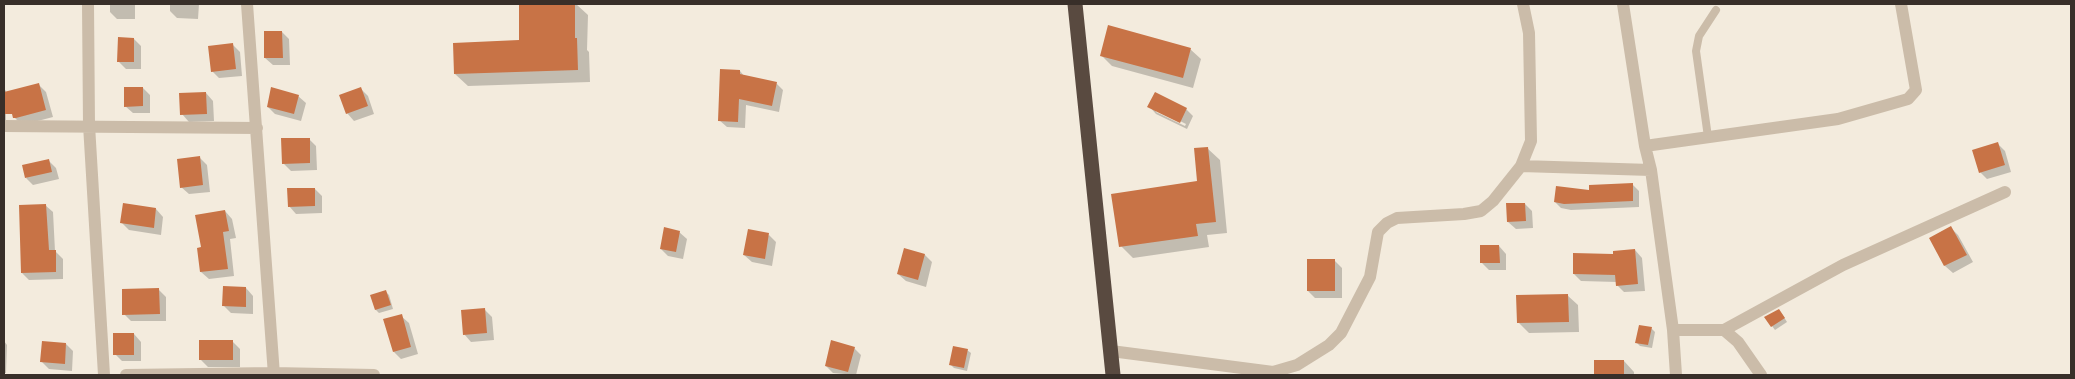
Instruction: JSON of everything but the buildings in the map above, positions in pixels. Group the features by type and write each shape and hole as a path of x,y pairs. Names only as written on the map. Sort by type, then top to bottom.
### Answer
{"highway":[{"path":"1075,4 1113,375"}],"street":[{"path":"88,4 89,125 104,375"},
{"path":"247,4 274,374"},
{"path":"1111,351 1273,372 1297,365 1329,345 1341,334 1370,277 1378,232 1387,223 1397,218 1464,214 1481,211 1493,201 1521,166 1531,140 1529,33 1523,4"},
{"path":"1623,4 1645,146 1652,170 1673,330 1676,375"},
{"path":"1645,146 1838,119 1908,99 1916,90 1901,4"},
{"path":"4,126 89,125 257,128"},
{"path":"1521,166 1652,170"},
{"path":"1673,330 1724,330 1844,265 2005,192"},
{"path":"1724,330 1738,342 1761,375"},
{"path":"126,375 374,375"}],"lane":[{"path":"1708,137 1696,51 1699,36 1716,10"}]}
